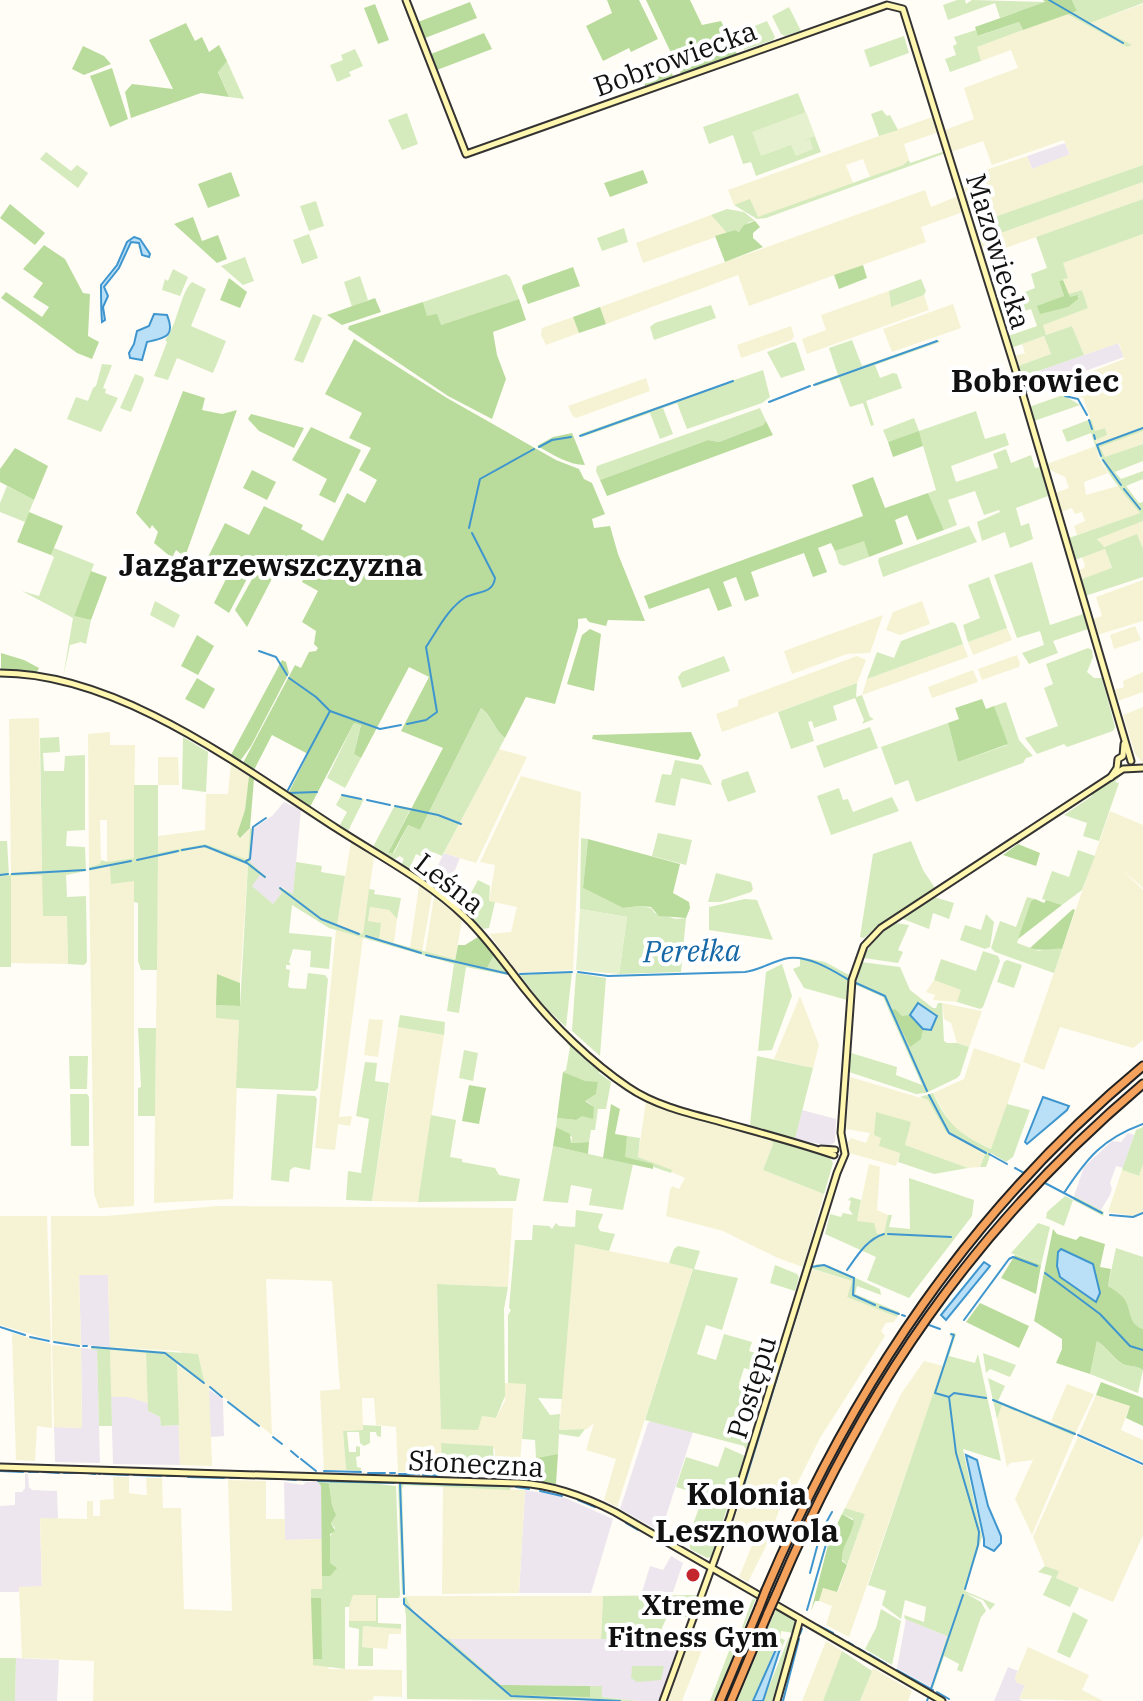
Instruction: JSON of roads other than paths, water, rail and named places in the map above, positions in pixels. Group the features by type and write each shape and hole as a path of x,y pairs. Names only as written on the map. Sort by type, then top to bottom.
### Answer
{"highway":[{"path":"720,1701 815,1481 873,1377 945,1272 1028,1175 1092,1110 1143,1066"},
{"path":"731,1701 824,1487 879,1387 912,1336 956,1278 1038,1181 1143,1084"}],"street":[{"name":"Bobrowiecka","path":"406,0 466,154 887,5 898,6"},
{"name":"Mazowiecka","path":"898,6 904,11 942,132 1125,741 1125,763"},
{"name":"Leśna","path":"0,673 43,675 105,695 177,729 222,754 433,891 481,933 534,1001 565,1032 604,1069 635,1092 680,1110 838,1153"},
{"path":"838,1153 852,980 859,957 872,936 1110,778 1125,763 1143,767"},
{"name":"Postępu","path":"663,1701 752,1452 837,1173 838,1153"},
{"name":"Słoneczna","path":"0,1467 538,1484 564,1490 593,1501 942,1701"},
{"path":"777,1701 800,1619"}],"water":[{"path":"134,237 140,239 149,257 142,255 139,243 131,242 119,268 104,287 108,296 103,307 105,320 102,322 101,285 117,265 127,242"},
{"path":"154,314 167,315 169,333 147,342 142,360 130,358 137,331 149,326"},
{"path":"918,1003 937,1016 931,1030 923,1029 910,1015"},
{"path":"1043,1097 1069,1106 1027,1144 1025,1142"},
{"path":"1061,1249 1093,1264 1100,1293 1096,1302 1060,1277 1057,1266"},
{"path":"984,1262 990,1266 946,1320 941,1315"},
{"path":"966,1455 977,1460 988,1506 1001,1536 1001,1543 994,1551 984,1546"},
{"path":"777,1647 780,1649 763,1701 753,1701"}],"waterway":[{"path":"1049,0 1123,43"},
{"path":"814,385 937,341"},
{"path":"963,368 976,382 985,383"},
{"path":"580,436 733,381"},
{"path":"998,387 1002,385"},
{"path":"769,402 810,386"},
{"path":"1024,390 1029,391"},
{"path":"1065,396 1078,399 1087,415"},
{"path":"1089,420 1092,429"},
{"path":"1101,456 1097,445 1143,428"},
{"path":"1094,435 1095,439"},
{"path":"539,447 552,440 571,437"},
{"path":"469,528 480,479 534,449"},
{"path":"1103,460 1121,485"},
{"path":"1124,489 1140,509"},
{"path":"407,724 426,720 437,712 426,647 454,607 466,597 488,589 494,583 495,578 472,533"},
{"path":"259,651 276,657 287,675"},
{"path":"288,790 330,711 289,678"},
{"path":"330,711 380,729 401,725"},
{"path":"288,793 317,792"},
{"path":"342,795 361,799"},
{"path":"367,800 390,805"},
{"path":"395,806 438,815 461,824"},
{"path":"246,861 250,859 253,827 266,818"},
{"name":"Perełka","path":"182,850 205,846 247,863 265,877"},
{"name":"Perełka","path":"137,860 178,851"},
{"name":"Perełka","path":"90,869 131,861"},
{"name":"Perełka","path":"12,874 85,870"},
{"name":"Perełka","path":"0,875 8,874"},
{"name":"Perełka","path":"280,888 321,919 359,934"},
{"name":"Perełka","path":"366,936 421,953"},
{"name":"Perełka","path":"426,955 509,974"},
{"name":"Perełka","path":"578,972 608,976 745,972 783,959 797,958 820,964 849,980"},
{"name":"Perełka","path":"520,974 572,972"},
{"name":"Perełka","path":"856,983 885,996 927,1091"},
{"name":"Perełka","path":"929,1095 949,1133 986,1153"},
{"path":"1064,1193 1080,1170 1106,1143 1143,1124"},
{"name":"Perełka","path":"989,1154 1007,1164"},
{"name":"Perełka","path":"1015,1168 1026,1174"},
{"name":"Perełka","path":"1043,1182 1102,1213"},
{"name":"Perełka","path":"1110,1215 1133,1217 1143,1213"},
{"path":"847,1270 867,1244 884,1234"},
{"path":"888,1234 951,1237"},
{"path":"964,1320 1009,1259 1013,1257 1037,1266"},
{"path":"741,1495 811,1267 824,1265 854,1278 853,1295 875,1305"},
{"path":"1045,1273 1100,1314 1130,1346 1143,1350"},
{"path":"880,1307 899,1314"},
{"path":"929,1325 940,1329"},
{"path":"0,1327 25,1335"},
{"path":"949,1397 935,1393 954,1335 951,1334"},
{"path":"30,1337 49,1341"},
{"path":"54,1342 79,1346"},
{"path":"92,1347 165,1353 204,1383"},
{"path":"210,1387 222,1397"},
{"path":"965,1589 979,1532 956,1453 949,1397 954,1393 986,1398"},
{"path":"993,1400 1075,1434"},
{"path":"228,1402 259,1426"},
{"path":"1078,1435 1143,1464"},
{"path":"273,1437 282,1444"},
{"path":"291,1451 298,1457"},
{"path":"301,1459 316,1471"},
{"path":"0,1471 23,1472"},
{"path":"324,1471 361,1472"},
{"path":"29,1472 38,1472"},
{"path":"43,1472 59,1473"},
{"path":"64,1473 77,1473"},
{"path":"88,1473 95,1474"},
{"path":"368,1473 385,1473"},
{"path":"390,1473 395,1473"},
{"path":"104,1474 128,1475"},
{"path":"399,1474 419,1474"},
{"path":"134,1475 161,1476"},
{"path":"423,1475 442,1475"},
{"path":"167,1476 183,1476"},
{"path":"188,1477 224,1478"},
{"path":"230,1478 251,1478"},
{"path":"255,1478 281,1479"},
{"path":"284,1479 296,1480"},
{"path":"303,1480 314,1480"},
{"path":"318,1481 394,1483"},
{"path":"404,1594 400,1483 466,1485"},
{"path":"470,1485 510,1486"},
{"path":"516,1487 529,1489"},
{"path":"540,1491 562,1496"},
{"path":"578,1500 595,1507"},
{"path":"810,1573 821,1532 832,1512"},
{"path":"626,1523 638,1530"},
{"path":"807,1610 829,1534"},
{"path":"931,1689 963,1595"},
{"path":"404,1599 404,1604 511,1696 620,1701"},
{"path":"817,1625 833,1633"},
{"path":"800,1634 802,1629"},
{"path":"837,1636 843,1640"},
{"path":"783,1701 799,1639"},
{"path":"848,1642 853,1645"},
{"path":"858,1648 865,1652"},
{"path":"869,1654 886,1664"},
{"path":"897,1670 933,1690"},
{"path":"937,1692 949,1699"}],"place":[{"name":"Xtreme Fitness Gym","path":"693,1575"}],"district":[{"name":"Bobrowiec","path":"1035,380"},
{"name":"Jazgarzewszczyzna","path":"271,564"},
{"name":"Kolonia Lesznowola","path":"747,1512"}]}
